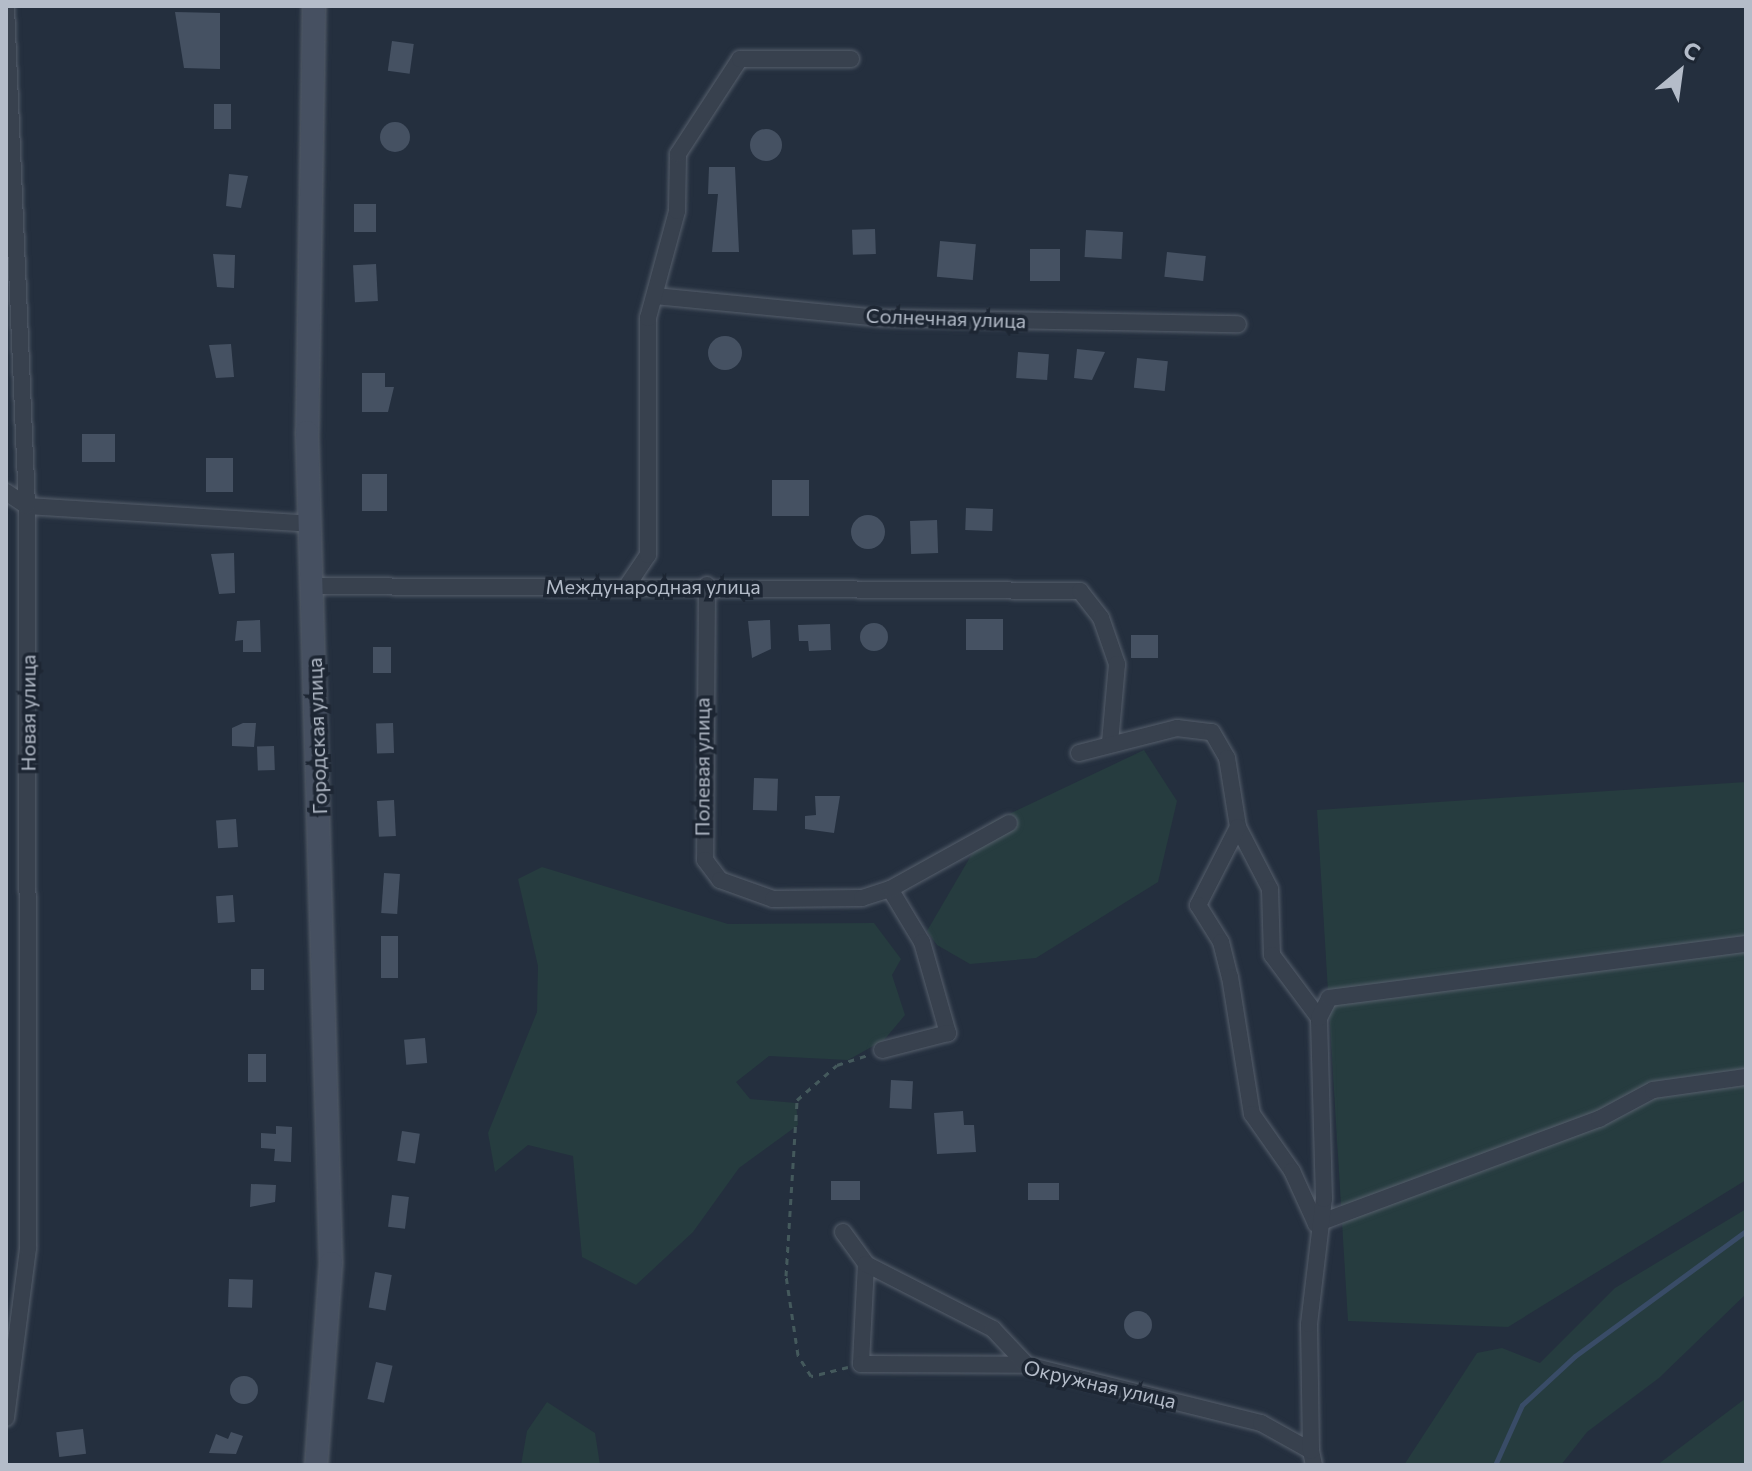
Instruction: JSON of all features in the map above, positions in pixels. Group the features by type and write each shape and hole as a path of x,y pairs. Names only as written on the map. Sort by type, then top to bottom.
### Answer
{"main road":[{"name":"Городская улица","path":"314,6 310,524 331,1263 316,1465"}],"street":[{"name":"Новая улица","path":"6,6 27,506 28,1248 6,1418"},
{"path":"627,586 648,555 648,318 677,211 678,154 740,59 851,59"},
{"name":"Солнечная улица","path":"655,296 881,318 1238,324"},
{"path":"6,492 27,506 310,524"},
{"name":"Полевая улица","path":"707,585 705,860 720,880 773,899 862,898 890,889 1009,823"},
{"name":"Международная улица","path":"313,586 994,585 1080,591 1089,602 1117,664 1110,742"},
{"path":"1079,753 1110,742 1177,728 1212,732 1227,758 1238,827 1270,889 1272,955 1319,1018"},
{"path":"1238,827 1198,905 1221,942 1240,1015 1252,1114 1292,1171 1316,1224"},
{"path":"882,1050 948,1033 922,942 890,889"},
{"path":"1312,1458 1316,1224 1324,1199 1319,1018 1329,998 1746,944"},
{"path":"1316,1224 1599,1119 1653,1090 1746,1077"},
{"path":"843,1232 866,1264 993,1329 1027,1365"},
{"path":"861,1364 866,1264"},
{"name":"Окружная улица","path":"861,1364 1027,1365 1261,1423 1312,1458"}],"path":[{"path":"861,1364 811,1376 798,1355 786,1276 797,1100 837,1065 882,1050"}],"green space":[{"path":"1144,750 1177,801 1158,882 1036,958 970,964 937,945 927,931 990,823"},
{"path":"1746,782 1746,1180 1508,1327 1348,1321 1317,810"},
{"path":"542,867 728,924 874,923 901,959 892,975 905,1015 884,1040 848,1060 769,1056 736,1082 750,1099 796,1103 798,1125 739,1168 693,1232 636,1285 582,1257 573,1156 528,1145 495,1172 488,1133 537,1012 538,966 518,879"},
{"path":"1746,1209 1746,1294 1659,1378 1587,1432 1561,1465 1404,1465 1477,1353 1502,1348 1540,1363 1615,1288"},
{"path":"1746,1398 1746,1465 1657,1465"},
{"path":"547,1402 595,1433 600,1465 521,1465 527,1431"}],"building":[{"path":"175,12 220,13 220,69 184,68"},
{"path":"392,41 414,44 410,74 388,71"},
{"path":"214,104 231,104 231,129 214,129"},
{"path":"395,122 401,123 409,131 409,143 401,151 395,152 389,151 381,143 380,137 381,131 389,123"},
{"path":"766,129 778,133 782,145 778,157 766,161 754,157 750,145 754,133"},
{"path":"709,167 735,167 739,252 712,252 718,194 708,194"},
{"path":"229,174 248,176 241,208 226,206"},
{"path":"354,204 376,204 376,232 354,232"},
{"path":"875,229 876,254 853,255 852,230"},
{"path":"1086,230 1123,232 1122,259 1085,257"},
{"path":"940,241 976,244 973,280 937,277"},
{"path":"1030,249 1060,249 1060,281 1030,281"},
{"path":"1167,252 1206,256 1203,281 1164,277"},
{"path":"213,254 235,255 234,288 217,287"},
{"path":"376,264 378,301 355,302 353,265"},
{"path":"725,336 737,341 742,353 737,365 725,370 713,365 708,353 713,341"},
{"path":"231,344 234,377 216,378 209,345"},
{"path":"1077,349 1105,352 1092,380 1074,378"},
{"path":"1018,352 1049,354 1047,380 1016,378"},
{"path":"1137,358 1168,361 1165,391 1134,388"},
{"path":"362,373 385,373 385,387 394,387 388,412 362,412"},
{"path":"82,434 115,434 115,462 82,462"},
{"path":"206,458 233,458 233,492 206,492"},
{"path":"362,474 387,474 387,511 362,511"},
{"path":"772,480 809,480 809,516 772,516"},
{"path":"966,508 993,509 992,531 965,530"},
{"path":"868,515 880,520 885,532 880,544 868,549 856,544 851,532 856,520"},
{"path":"937,520 938,553 911,554 910,521"},
{"path":"234,553 235,593 219,594 211,554"},
{"path":"966,619 1003,619 1003,650 966,650"},
{"path":"260,620 261,652 243,652 243,640 235,641 237,621"},
{"path":"770,620 771,649 752,658 748,621"},
{"path":"874,623 884,627 888,637 884,647 874,651 864,647 860,637 864,627"},
{"path":"830,624 831,650 809,651 808,641 799,641 798,625"},
{"path":"1131,635 1158,635 1158,658 1131,658"},
{"path":"373,647 391,647 391,673 373,673"},
{"path":"243,723 256,723 254,747 232,746 232,728"},
{"path":"393,723 394,753 377,754 376,724"},
{"path":"274,746 275,770 258,771 257,747"},
{"path":"754,778 778,779 777,811 753,810"},
{"path":"815,796 840,796 834,833 805,829 805,816 816,815"},
{"path":"394,800 396,836 379,837 377,801"},
{"path":"236,819 238,847 218,848 216,820"},
{"path":"384,873 400,874 397,914 381,913"},
{"path":"233,895 235,922 218,923 216,896"},
{"path":"381,936 398,936 398,978 381,978"},
{"path":"251,969 264,969 264,990 251,990"},
{"path":"425,1038 427,1063 406,1065 404,1040"},
{"path":"248,1054 266,1054 266,1082 248,1082"},
{"path":"891,1080 913,1081 912,1109 890,1108"},
{"path":"963,1111 964,1125 974,1125 976,1152 937,1154 934,1113"},
{"path":"276,1126 292,1127 291,1162 274,1161 275,1149 261,1148 261,1133 276,1134"},
{"path":"402,1131 420,1134 415,1163 397,1161"},
{"path":"831,1181 860,1181 860,1200 831,1200"},
{"path":"1028,1183 1059,1183 1059,1200 1028,1200"},
{"path":"251,1184 276,1185 275,1202 250,1207"},
{"path":"392,1195 409,1197 405,1229 388,1227"},
{"path":"375,1272 392,1275 385,1310 369,1307"},
{"path":"229,1279 253,1280 252,1308 228,1307"},
{"path":"1138,1311 1148,1315 1152,1325 1148,1335 1138,1339 1128,1335 1124,1325 1128,1315"},
{"path":"376,1362 393,1366 384,1403 367,1399"},
{"path":"244,1376 254,1380 258,1390 254,1400 244,1404 234,1400 230,1390 234,1380"},
{"path":"83,1429 86,1454 59,1457 56,1432"},
{"path":"231,1432 243,1436 236,1454 209,1453 216,1434 228,1439"}],"waterway":[{"path":"1495,1465 1522,1405 1575,1356 1746,1231"}]}
